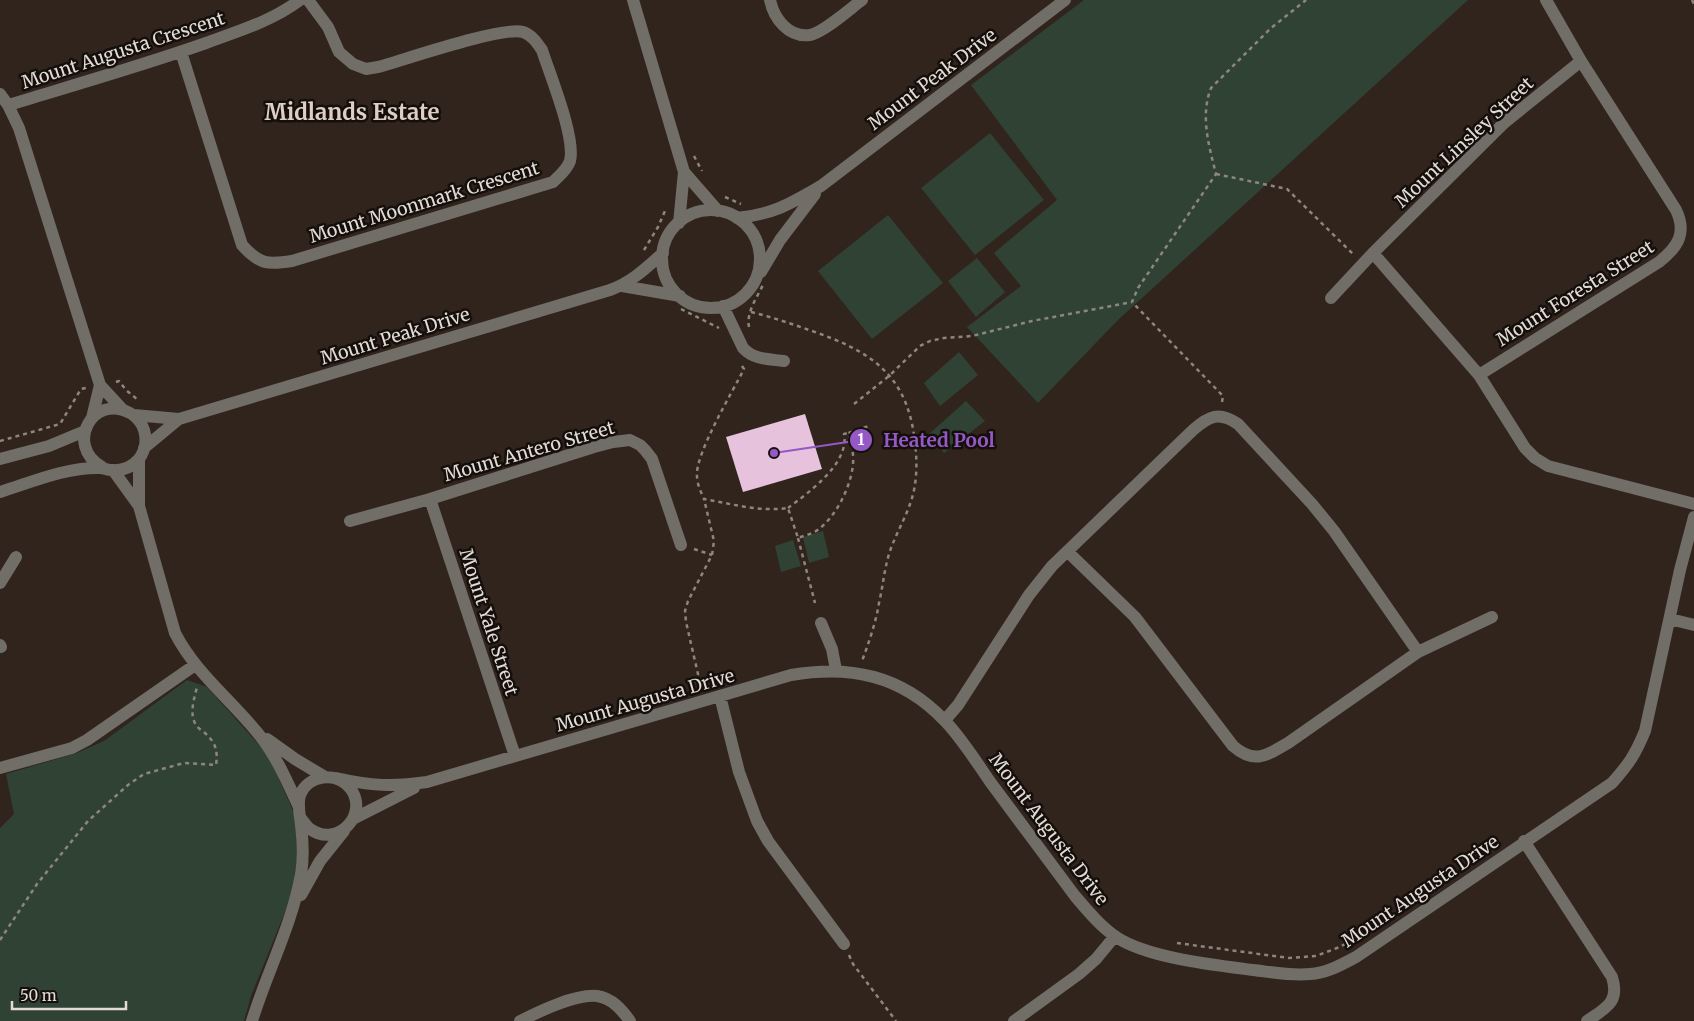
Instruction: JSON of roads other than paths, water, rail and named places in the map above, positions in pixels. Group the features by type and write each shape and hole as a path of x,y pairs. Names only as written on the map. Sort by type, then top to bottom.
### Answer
{"street":[{"name":"Mount Augusta Crescent","path":"8,105 181,52 255,25 275,16 300,0"},
{"name":"Mount Moonmark Crescent","path":"181,52 242,245 252,256 268,263 292,261 553,182 570,163 572,148 568,131 542,50 535,40 524,33 512,30 366,69 353,64 340,52 328,27 308,0"},
{"path":"633,0 684,172 679,222"},
{"path":"770,0 776,16 784,28 798,34 811,35 862,0"},
{"name":"Mount Peak Drive","path":"737,218 755,216 780,209 821,186 1065,0"},
{"name":"Mount Foresta Street","path":"1479,375 1659,262 1677,244 1681,233 1680,219 1676,210 1581,61 1546,0"},
{"name":"Mount Linsley Street","path":"1331,298 1504,123 1581,61"},
{"name":"Mount Augusta Crescent","path":"0,94 8,105 19,128 100,385 129,412"},
{"path":"684,172 718,210 737,218 748,227 758,244 761,280"},
{"name":"Mount Peak Drive","path":"622,286 677,301 716,308 737,301 761,280 780,240 821,186"},
{"path":"679,222 698,212 718,210"},
{"name":"Mount Peak Drive","path":"92,418 106,410 179,419 622,286 663,253 667,240 679,222"},
{"path":"663,253 666,277 677,301"},
{"path":"1374,253 1479,375 1525,448 1535,458 1548,466 1694,504"},
{"path":"723,306 742,345 748,353 755,357 784,361"},
{"path":"100,385 92,418 85,431 84,438 90,458 107,469"},
{"path":"129,412 144,430 142,453"},
{"path":"944,720 951,714 968,691 1028,595 1052,566 1193,430 1202,422 1212,417 1221,416 1229,418 1238,424 1312,504 1334,531 1418,652"},
{"name":"Mount Peak Drive","path":"0,492 60,473 130,466 179,419"},
{"path":"0,459 49,446 85,431"},
{"name":"Mount Antero Street","path":"350,521 430,499 594,447 630,440 640,445 652,459 681,546"},
{"name":"Mount Augusta Drive","path":"142,453 139,506 175,633 184,650 199,669 257,732 280,765 299,811"},
{"name":"Mount Augusta Drive","path":"107,469 139,506"},
{"name":"Mount Yale Street","path":"430,499 515,756"},
{"name":"Mount Augusta Drive","path":"257,732 278,748 331,777 364,785 399,786 428,782 791,675 836,670 881,678 916,696 944,720 1075,896 1092,916 1115,936 1151,952 1217,965 1309,975 1340,966 1356,957 1612,783 1635,755 1645,731 1688,536 1694,517"},
{"path":"1068,552 1135,617 1233,746 1240,752 1259,758 1288,743 1418,652 1492,617"},
{"path":"0,583 16,557"},
{"path":"1670,619 1694,625"},
{"path":"821,622 832,650 836,670"},
{"path":"0,768 72,748 199,669"},
{"path":"720,696 739,772 757,821 768,841 844,944"},
{"path":"252,1021 260,994 294,906 320,861 350,823 356,803 350,788 331,777 315,779 300,794 299,811 303,852 294,906"},
{"name":"Mount Augusta Drive","path":"350,823 428,782"},
{"path":"299,811 309,828 321,834 335,834 350,823"},
{"path":"1524,841 1612,977 1616,988 1613,998 1607,1007 1587,1021"},
{"path":"1014,1021 1079,974 1096,959 1115,936"},
{"path":"520,1021 579,998 598,996 611,1001 623,1011 630,1021"}],"place":[{"name":"Heated Pool","path":"774,453"}],"district":[{"name":"Midlands Estate","path":"352,112"}]}
